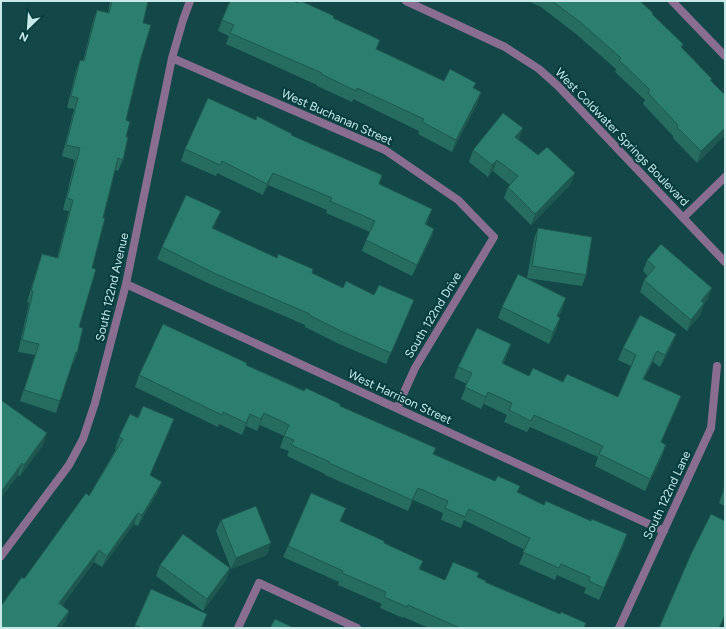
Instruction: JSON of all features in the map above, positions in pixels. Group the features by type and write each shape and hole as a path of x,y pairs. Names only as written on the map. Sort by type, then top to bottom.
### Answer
{"street":[{"name":"South 122nd Avenue","path":"1,556 69,465 83,438 95,403 126,284 172,58 190,1"},
{"name":"West Coldwater Springs Boulevard","path":"406,1 505,47 539,69 558,86 725,262"},
{"path":"672,1 725,56"},
{"name":"West Buchanan Street","path":"172,58 386,150 458,200 494,237"},
{"path":"683,218 725,177"},
{"name":"South 122nd Drive","path":"397,408 415,368 494,237"},
{"name":"West Harrison Street","path":"126,284 664,531"},
{"name":"South 122nd Lane","path":"619,628 711,428 717,366"},
{"path":"238,628 259,584 357,628"}],"building":[{"path":"112,1 148,1 143,23 151,25 140,61 126,120 130,122 126,137 128,137 123,160 118,158 103,218 105,218 92,268 96,269 79,327 83,328 77,353 76,352 60,401 24,390 39,344 22,340 33,291 31,291 42,254 58,258 73,200 67,198 80,148 66,145 78,98 71,96 80,60 84,61 97,10 109,13"},
{"path":"230,1 293,1 298,3 298,1 301,1 380,40 376,49 444,81 450,69 476,83 473,88 481,92 456,140 422,122 424,119 357,88 356,91 321,74 322,73 230,33 234,25 222,20"},
{"path":"552,1 640,1 683,44 681,47 712,79 710,80 725,95 725,128 701,151 677,127 678,125 648,93 650,90 619,60 621,58 580,22"},
{"path":"208,98 256,120 257,116 292,134 291,135 382,175 379,184 432,209 425,224 434,229 417,265 366,240 375,221 330,201 332,198 273,173 267,184 222,161 220,165 185,149"},
{"path":"503,113 523,128 515,137 538,155 547,147 575,173 535,214 508,187 518,176 497,160 492,165 473,150"},
{"path":"186,195 221,211 212,228 277,258 278,254 313,269 312,273 343,288 346,281 374,295 379,285 414,300 391,353 343,332 309,315 310,314 216,274 162,247"},
{"path":"538,228 592,237 586,275 532,266"},
{"path":"661,244 712,288 701,301 704,303 691,320 644,280 655,267 647,260"},
{"path":"518,274 566,298 557,316 560,318 553,332 502,307"},
{"path":"640,315 676,334 665,355 657,351 643,379 681,396 661,442 666,445 650,479 599,454 603,446 534,415 531,421 509,410 512,403 488,392 486,397 465,387 472,373 458,367 477,328 511,344 502,363 529,376 533,368 563,382 567,374 618,397 636,355 623,348"},
{"path":"163,324 247,363 246,365 304,391 306,388 340,404 340,406 436,448 433,454 495,481 498,476 520,486 517,492 544,505 546,501 591,521 592,519 627,534 604,588 589,581 590,577 561,564 559,568 523,552 530,538 469,509 465,517 445,508 448,501 418,488 412,500 291,445 294,440 284,436 289,425 264,413 261,419 250,414 246,423 223,412 222,415 139,375"},
{"path":"1,400 47,433 24,465 22,463 1,492"},
{"path":"143,406 174,419 150,475 162,482 142,515 138,513 107,556 99,550 59,603 69,611 56,628 1,628 1,606 22,577 24,579 86,493 89,496 123,439 119,437 130,414 138,418"},
{"path":"311,493 346,508 340,521 423,561 419,569 445,580 453,562 479,573 477,577 486,581 485,582 560,614 561,612 586,623 584,628 460,628 408,605 407,607 384,597 386,592 342,573 343,571 288,546"},
{"path":"256,506 271,543 236,558 221,520"},
{"path":"711,514 725,521 725,615 719,628 659,628 691,554"},
{"path":"183,534 230,568 207,599 160,565"},
{"path":"151,589 207,614 201,628 140,628 135,625"},
{"path":"275,619 294,628 270,628"}]}
